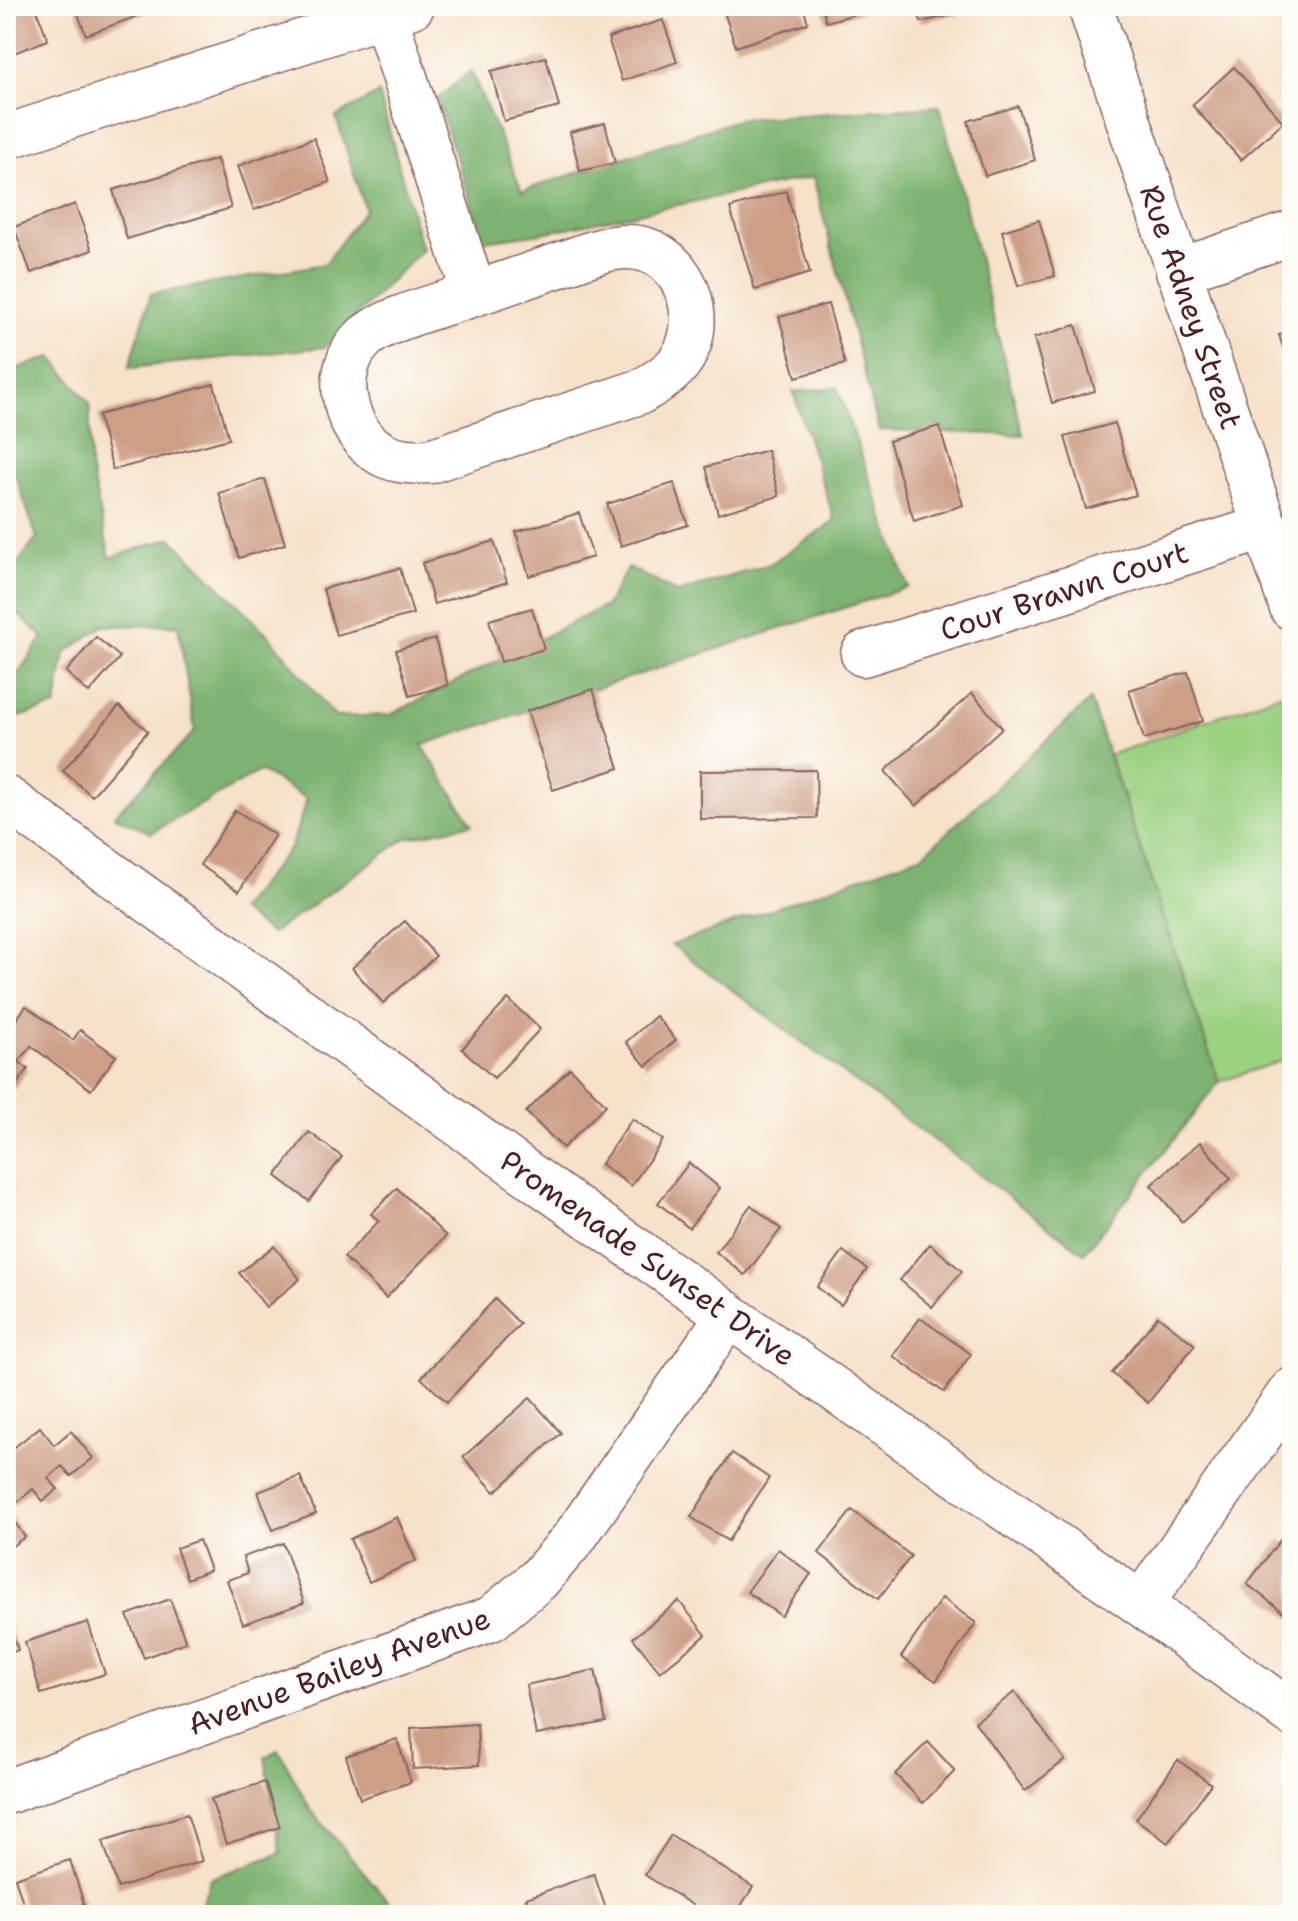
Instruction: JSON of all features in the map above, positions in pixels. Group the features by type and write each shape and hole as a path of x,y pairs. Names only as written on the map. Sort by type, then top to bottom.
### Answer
{"street":[{"name":"Rue Adney Street","path":"1090,6 1292,608"},
{"path":"6,137 398,10 474,294"},
{"path":"1178,271 1292,233"},
{"path":"628,247 655,253 677,271 690,296 694,325 686,353 667,376 642,391 430,461 404,462 380,453 360,434 347,411 344,383 350,357 365,337 386,325 474,294 596,252 628,247"},
{"name":"Cour Brawn Court","path":"863,654 1266,527"},
{"name":"Promenade Sunset Drive","path":"6,798 728,1316 1141,1604 1292,1714"},
{"name":"Avenue Bailey Avenue","path":"6,1792 491,1619 538,1580 574,1538 728,1316"},
{"path":"1141,1604 1292,1390"}],"green space":[{"path":"471,71 522,191 740,119 940,106 1023,435 879,430 813,177 542,233 484,241 437,99"},
{"path":"379,93 422,250 325,347 129,368 151,294 325,264 365,209 336,117"},
{"path":"52,357 90,404 90,467 110,558 171,538 270,637 335,717 390,715 607,605 628,567 678,593 770,564 835,521 793,392 837,387 908,587 422,745 472,824 406,838 271,934 239,910 291,847 307,799 260,771 151,833 114,816 195,731 178,625 103,626 65,653 56,706 6,721 6,691 43,637 6,603 6,578 37,538 13,468 6,472 6,372"},
{"path":"1292,690 1292,1057 1219,1082 1109,755"},
{"path":"1090,700 1219,1082 1084,1253 672,945 923,855"},
{"path":"279,1750 310,1809 400,1915 199,1915 210,1879 281,1853 265,1757"}],"building":[{"path":"35,6 48,40 6,56 6,8"},
{"path":"75,6 165,6 86,35"},
{"path":"722,6 803,6 808,23 736,47"},
{"path":"822,6 881,6 882,7 826,22"},
{"path":"917,6 970,6 971,11 921,22"},
{"path":"663,20 677,62 622,81 608,38"},
{"path":"546,57 559,107 504,121 491,71"},
{"path":"1234,67 1283,122 1241,160 1192,105"},
{"path":"1018,106 1035,160 985,176 968,121"},
{"path":"605,123 615,163 580,171 570,132"},
{"path":"314,138 330,182 254,210 238,166"},
{"path":"217,159 231,208 127,239 113,190"},
{"path":"786,191 810,273 755,290 730,208"},
{"path":"75,204 92,250 31,273 14,227"},
{"path":"1039,220 1055,276 1018,286 1002,231"},
{"path":"828,304 845,364 796,377 779,317"},
{"path":"1076,325 1095,391 1052,403 1034,338"},
{"path":"1292,331 1292,372 1291,372 1279,335"},
{"path":"214,384 229,439 113,470 98,415"},
{"path":"1115,423 1136,495 1086,509 1065,437"},
{"path":"939,426 963,505 914,521 889,441"},
{"path":"767,450 779,496 718,514 706,467"},
{"path":"265,479 285,544 239,558 219,493"},
{"path":"674,483 688,525 621,546 607,504"},
{"path":"579,513 593,557 529,576 516,532"},
{"path":"494,541 507,582 434,604 422,563"},
{"path":"400,568 413,614 336,635 323,589"},
{"path":"532,608 544,649 501,662 489,620"},
{"path":"96,637 120,657 89,693 66,672"},
{"path":"435,639 448,685 410,696 396,650"},
{"path":"1188,672 1203,721 1144,739 1129,690"},
{"path":"593,689 619,768 553,790 527,711"},
{"path":"972,693 1002,728 916,806 885,771"},
{"path":"119,706 148,731 92,796 63,771"},
{"path":"816,770 817,818 700,819 700,771"},
{"path":"235,810 275,835 239,891 200,865"},
{"path":"405,921 436,956 383,1003 352,968"},
{"path":"508,999 540,1029 494,1078 462,1049"},
{"path":"26,1006 73,1040 80,1030 116,1056 91,1090 31,1046 19,1062 28,1069 6,1099 6,1034"},
{"path":"656,1016 676,1040 646,1066 626,1042"},
{"path":"570,1068 606,1105 563,1148 526,1112"},
{"path":"632,1119 663,1140 631,1186 601,1164"},
{"path":"309,1132 342,1157 309,1201 276,1176"},
{"path":"1200,1142 1231,1179 1182,1222 1151,1185"},
{"path":"689,1163 720,1188 689,1228 658,1203"},
{"path":"397,1188 446,1236 386,1298 344,1257 379,1221 371,1214"},
{"path":"751,1205 781,1229 745,1275 716,1252"},
{"path":"930,1244 962,1271 932,1307 900,1280"},
{"path":"274,1246 300,1279 266,1307 239,1273"},
{"path":"843,1251 867,1269 841,1305 817,1287"},
{"path":"495,1299 520,1324 447,1402 421,1378"},
{"path":"1158,1316 1195,1345 1148,1403 1112,1373"},
{"path":"920,1318 971,1354 944,1392 893,1356"},
{"path":"530,1398 561,1433 495,1492 463,1457"},
{"path":"40,1427 54,1445 71,1431 93,1458 71,1476 62,1466 48,1478 58,1489 43,1501 33,1489 14,1505 6,1494 6,1454"},
{"path":"732,1453 769,1478 728,1541 691,1517"},
{"path":"300,1476 316,1514 273,1530 258,1492"},
{"path":"6,1509 25,1537 6,1550"},
{"path":"852,1510 911,1556 878,1599 819,1553"},
{"path":"397,1517 416,1561 369,1582 350,1539"},
{"path":"1281,1539 1292,1548 1292,1619 1247,1584"},
{"path":"199,1540 210,1570 187,1579 176,1548"},
{"path":"283,1543 304,1603 243,1624 227,1580 248,1573 243,1557"},
{"path":"778,1549 811,1574 781,1616 747,1592"},
{"path":"942,1598 976,1623 936,1681 901,1657"},
{"path":"170,1599 186,1642 144,1658 127,1615"},
{"path":"679,1601 706,1635 660,1672 633,1638"},
{"path":"6,1615 18,1650 6,1655"},
{"path":"88,1622 105,1674 41,1694 25,1642"},
{"path":"595,1670 606,1722 536,1735 526,1685"},
{"path":"1015,1692 1065,1760 1025,1791 975,1722"},
{"path":"477,1724 479,1765 413,1769 411,1728"},
{"path":"397,1739 411,1782 360,1799 346,1756"},
{"path":"928,1742 955,1771 923,1803 895,1774"},
{"path":"1178,1760 1211,1784 1168,1843 1136,1819"},
{"path":"265,1782 280,1827 226,1844 211,1799"},
{"path":"187,1814 202,1861 118,1888 103,1841"},
{"path":"671,1835 753,1887 735,1915 708,1915 645,1875"},
{"path":"70,1860 84,1904 51,1915 27,1915 15,1878"},
{"path":"594,1874 608,1915 532,1915 526,1898"}]}
